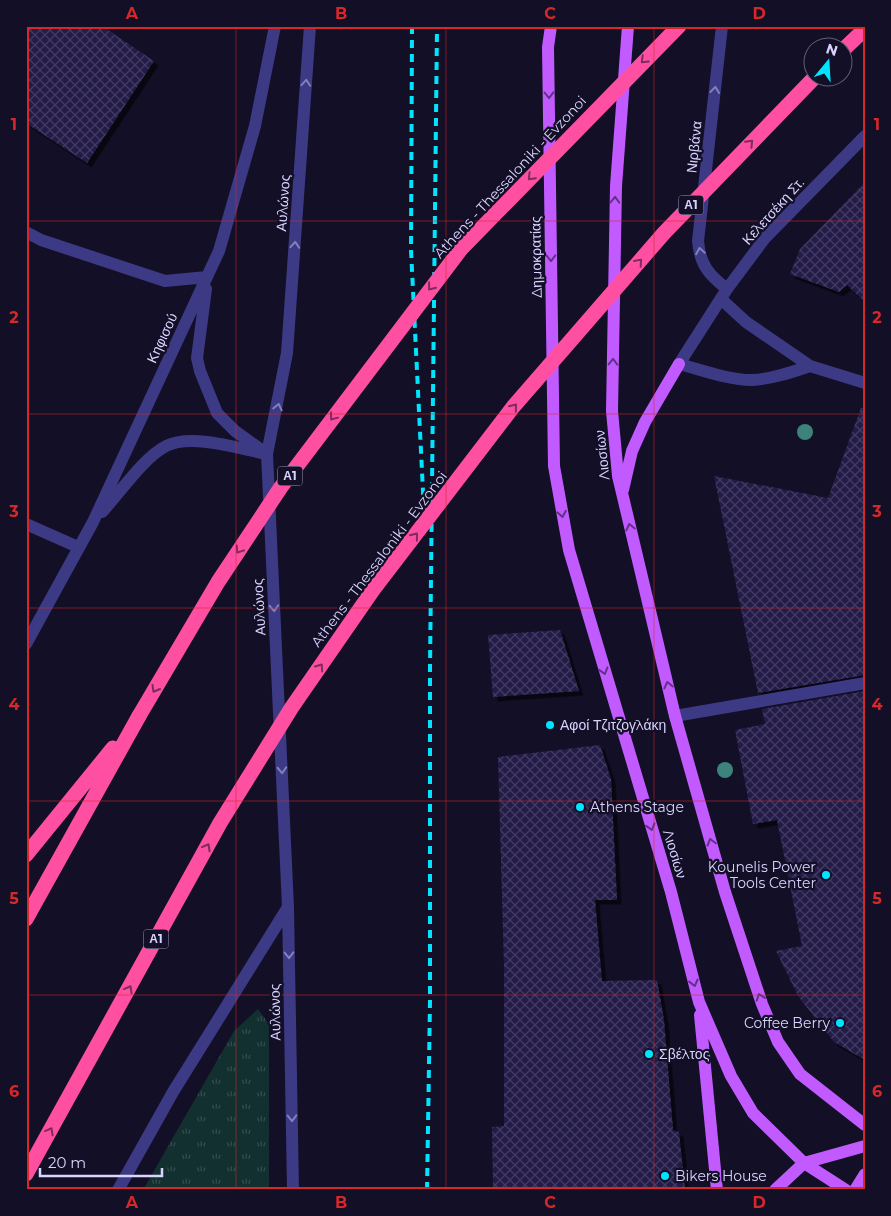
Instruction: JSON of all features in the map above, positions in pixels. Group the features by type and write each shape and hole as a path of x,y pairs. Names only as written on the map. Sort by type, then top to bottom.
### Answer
{"highway":[{"name":"Athens - Thessaloniki - Evzonoi","path":"26,919 139,716 218,582 281,487 460,249 679,26"},
{"path":"854,39 865,29"},
{"name":"Athens - Thessaloniki - Evzonoi","path":"26,1174 220,823 292,707 373,590 513,408 573,338 664,233 804,88"},
{"path":"26,855 139,716"}],"main road":[{"name":"Δημοκρατίας","path":"549,26 554,466"},
{"name":"Λιοσίων","path":"628,26 616,186 612,411 618,476 675,716 725,892 762,1004 778,1042 800,1074 865,1125"},
{"path":"622,493 632,451 645,422 679,364"},
{"name":"Λιοσίων","path":"554,466 569,550 671,892 699,1002 731,1076 753,1113 804,1163"},
{"path":"699,1002 718,1190"},
{"path":"775,1190 804,1163 865,1146"},
{"path":"804,1163 846,1190"},
{"path":"855,1190 865,1174"}],"street":[{"name":"Κηφισού","path":"26,644 93,522 219,251 255,126 274,26"},
{"name":"Αυλώνος","path":"293,1190 288,907 267,454 287,352 310,26"},
{"name":"Νιρβάνα","path":"722,26 698,241 703,266 742,319 810,366 865,383"},
{"name":"Κελετσέκη Στ.","path":"679,364 724,294 765,238 865,136"},
{"path":"26,232 50,243 165,281 208,277 197,358 200,370 217,413 235,431 267,454"},
{"path":"679,364 716,374 752,380 782,375 810,366"},
{"path":"93,522 153,455 167,446 182,442 201,442 267,454"},
{"path":"26,524 78,547"},
{"path":"675,716 865,683"},
{"path":"118,1190 173,1092 288,907"}],"green space":[{"path":"258,1009 269,1024 269,1190 143,1190 234,1031"}],"building":[{"path":"26,26 102,26 154,61 87,163 26,123"},
{"path":"865,182 865,302 847,285 839,292 790,274 800,249"},
{"path":"861,408 865,409 865,675 758,693 714,476 828,498"},
{"path":"560,630 579,691 493,697 488,635"},
{"path":"865,691 865,1060 834,1042 798,996 776,951 802,946 777,820 753,824 735,730 765,724 762,709"},
{"path":"600,745 611,779 617,900 595,900 602,981 657,980 664,1020 673,1130 679,1132 685,1190 493,1190 492,1127 504,1126 504,966 498,757"}],"railway":[{"path":"412,26 411,250 425,532"},
{"path":"427,1190 437,26"}],"place":[{"name":"Αφοί Τζιτζογλάκη","path":"550,725"},
{"name":"Athens Stage","path":"580,807"},
{"name":"Kounelis Power Tools Center","path":"826,875"},
{"name":"Coffee Berry","path":"840,1023"},
{"name":"Σβέλτος","path":"649,1054"},
{"name":"Bikers House","path":"665,1176"}]}
